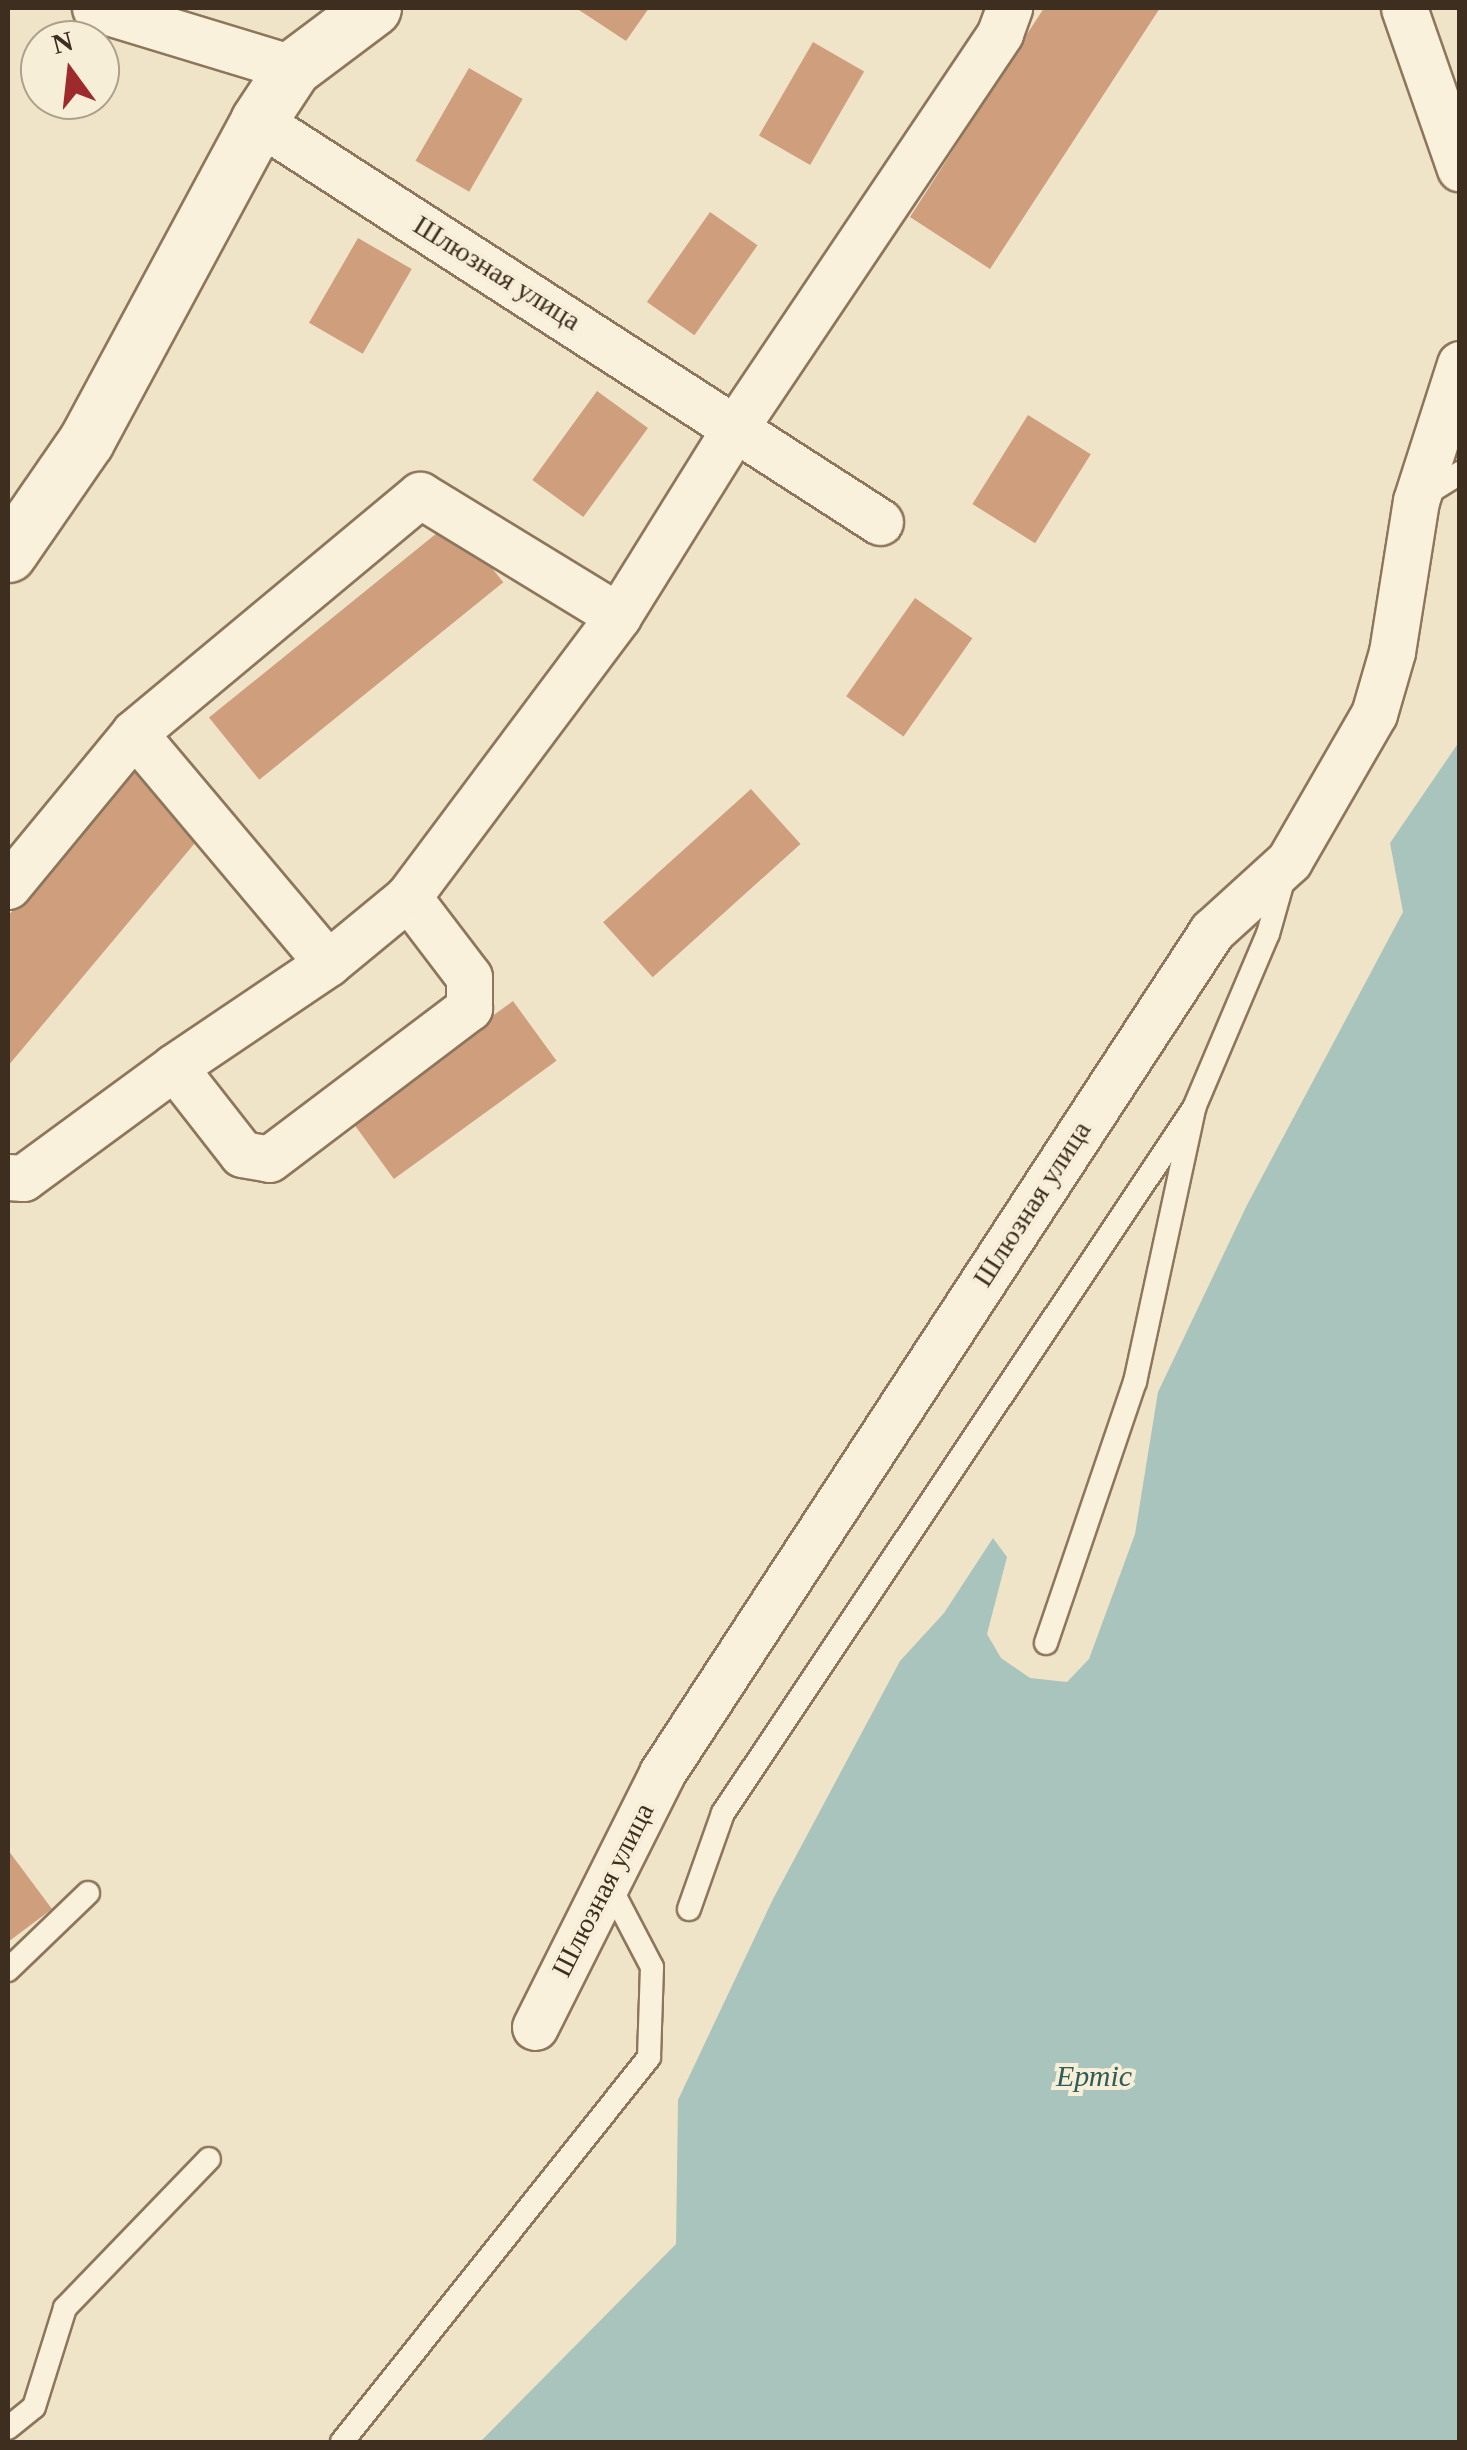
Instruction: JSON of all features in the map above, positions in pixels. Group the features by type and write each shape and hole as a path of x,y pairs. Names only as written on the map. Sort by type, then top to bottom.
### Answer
{"street":[{"path":"95,8 293,68"},
{"path":"8,554 86,440 258,122 293,68 373,8"},
{"path":"8,1177 23,1178 174,1067 328,963 408,897 618,616 737,425 1000,32 1009,8"},
{"path":"1404,8 1460,169"},
{"name":"Шлюзная улица","path":"258,122 737,425 880,522"},
{"name":"Шлюзная улица","path":"535,2027 662,1773 1212,932 1289,861 1374,714 1392,652 1416,501 1460,364"},
{"path":"8,886 134,733 420,495 618,616"},
{"path":"134,733 328,963"},
{"path":"174,1067 242,1154 269,1158 469,1008 469,977 408,897"}],"lane":[{"path":"1416,501 1460,473"},
{"path":"689,1909 723,1812 1194,1108 1268,934 1289,861"},
{"path":"1046,1644 1135,1382 1194,1108"},
{"path":"342,2442 649,2057 652,1966 607,1881"},
{"path":"8,1970 88,1894"},
{"path":"8,2428 34,2407 65,2308 209,2159"}],"water":[{"name":"Ертіс","path":"1459,742 1459,2442 480,2442 676,2244 678,2100 773,1899 900,1661 944,1613 993,1538 1007,1557 987,1634 1001,1658 1030,1678 1067,1682 1089,1659 1135,1534 1158,1392 1247,1205 1403,912 1390,843"}],"building":[{"path":"576,8 649,8 626,41"},
{"path":"1044,8 1160,8 990,269 910,217 986,99 972,90 1011,29 1025,37"},
{"path":"813,42 864,72 810,165 759,136"},
{"path":"469,68 523,99 469,192 416,161"},
{"path":"710,212 758,245 694,335 647,302"},
{"path":"358,238 412,269 363,354 309,323"},
{"path":"597,391 648,428 583,517 532,480"},
{"path":"1028,415 1091,454 1035,543 972,504"},
{"path":"453,520 503,582 259,780 209,718"},
{"path":"915,598 972,638 904,736 846,696"},
{"path":"131,769 205,831 8,1066 8,916"},
{"path":"751,789 801,844 653,977 603,922"},
{"path":"513,1001 556,1061 394,1179 350,1119"},
{"path":"8,1850 52,1909 8,1942"}]}
